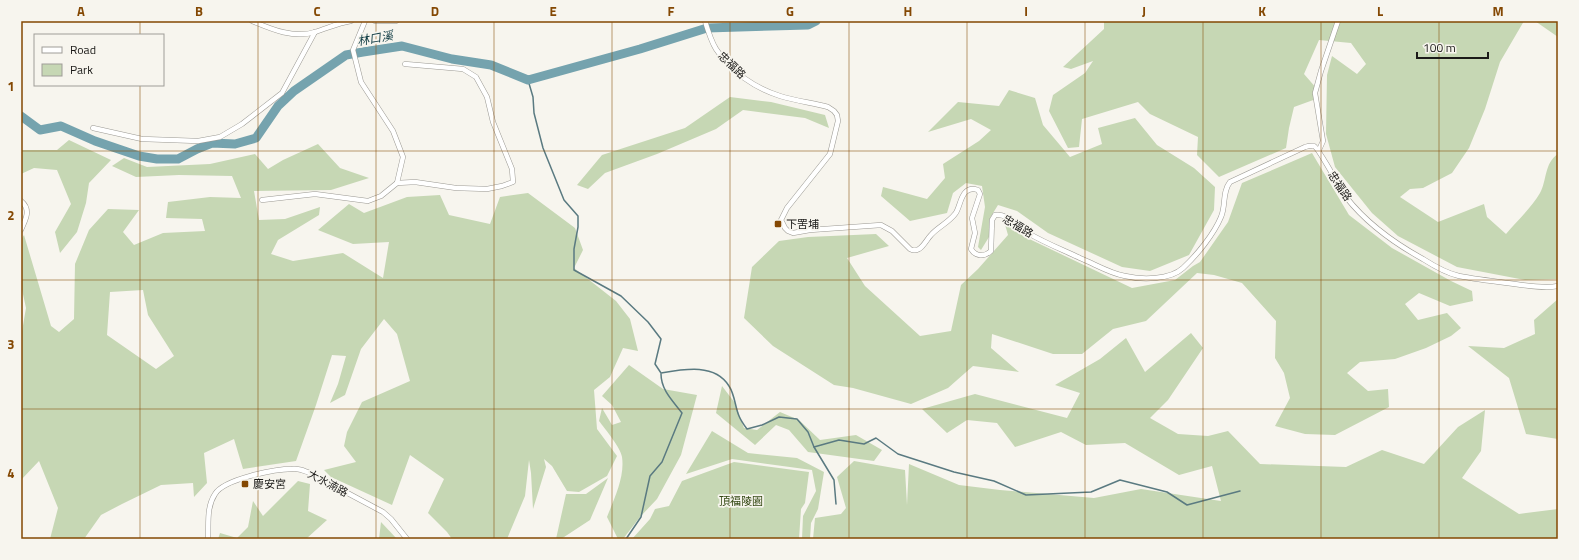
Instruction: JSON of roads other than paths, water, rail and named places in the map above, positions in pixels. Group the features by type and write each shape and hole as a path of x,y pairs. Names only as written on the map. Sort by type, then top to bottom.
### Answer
{"street":[{"path":"252,21 268,29 298,34 315,32 340,23 351,21"},
{"path":"365,21 353,50 361,82 393,131 403,157 397,183"},
{"path":"375,21 396,21"},
{"name":"忠福路","path":"705,21 710,38 717,50 743,77 760,88 782,96 828,107 837,115 838,121 830,154 786,208 783,215 782,223 788,231 793,233 810,230 881,225 892,231 910,249 913,251 918,250 932,234 957,213 960,198 971,189 975,189 978,190 980,194 972,218 975,233 970,249 977,255 981,256 991,251 992,220 995,215 998,214 1004,216 1027,233 1114,273 1137,278 1168,276 1183,268 1205,243 1221,216 1226,189 1230,182 1312,145 1319,150 1331,173 1346,196 1360,213 1380,232 1428,262 1458,276 1513,284 1550,287 1558,286"},
{"path":"1319,150 1323,141 1315,93 1320,70 1338,21"},
{"path":"93,128 142,139 198,141 220,137 242,124 282,92 315,32"},
{"path":"262,200 315,194 368,201 381,196 397,183 415,182 456,188 487,189 513,182 512,169 493,122 487,97 476,78 463,70 405,64"},
{"path":"21,201 28,214 21,230"},
{"name":"大水湳路","path":"208,539 210,504 214,494 220,487 231,481 266,472 291,468 300,469 310,473 383,512 391,519 407,539"}],"waterway":[{"name":"林口溪","path":"21,116 40,130 61,126 95,141 139,156 157,159 178,159 212,143 235,144 256,138 278,106 294,91 346,55 402,46 452,59 491,65 528,80 640,49 707,28 808,25 816,21"},
{"path":"528,80 533,97 534,113 543,148 564,200 578,216 578,227 574,249 574,270 621,296 648,322 661,339 655,364 661,373 698,369 716,374 723,379 731,390 739,416 747,429 762,425 779,417 797,419 808,432 814,447 839,440 864,444 876,438 898,454 954,472 994,481 1026,495 1091,492 1120,480 1167,492 1187,505 1240,491"},
{"path":"626,539 641,517 650,476 662,462 682,413 665,390 661,374"},
{"path":"814,447 834,480 836,504"}],"place":[{"name":"下罟埔","path":"778,224"},
{"name":"慶安宮","path":"245,484"}],"park label":[{"name":"頂福陵園","path":"741,501"}]}
